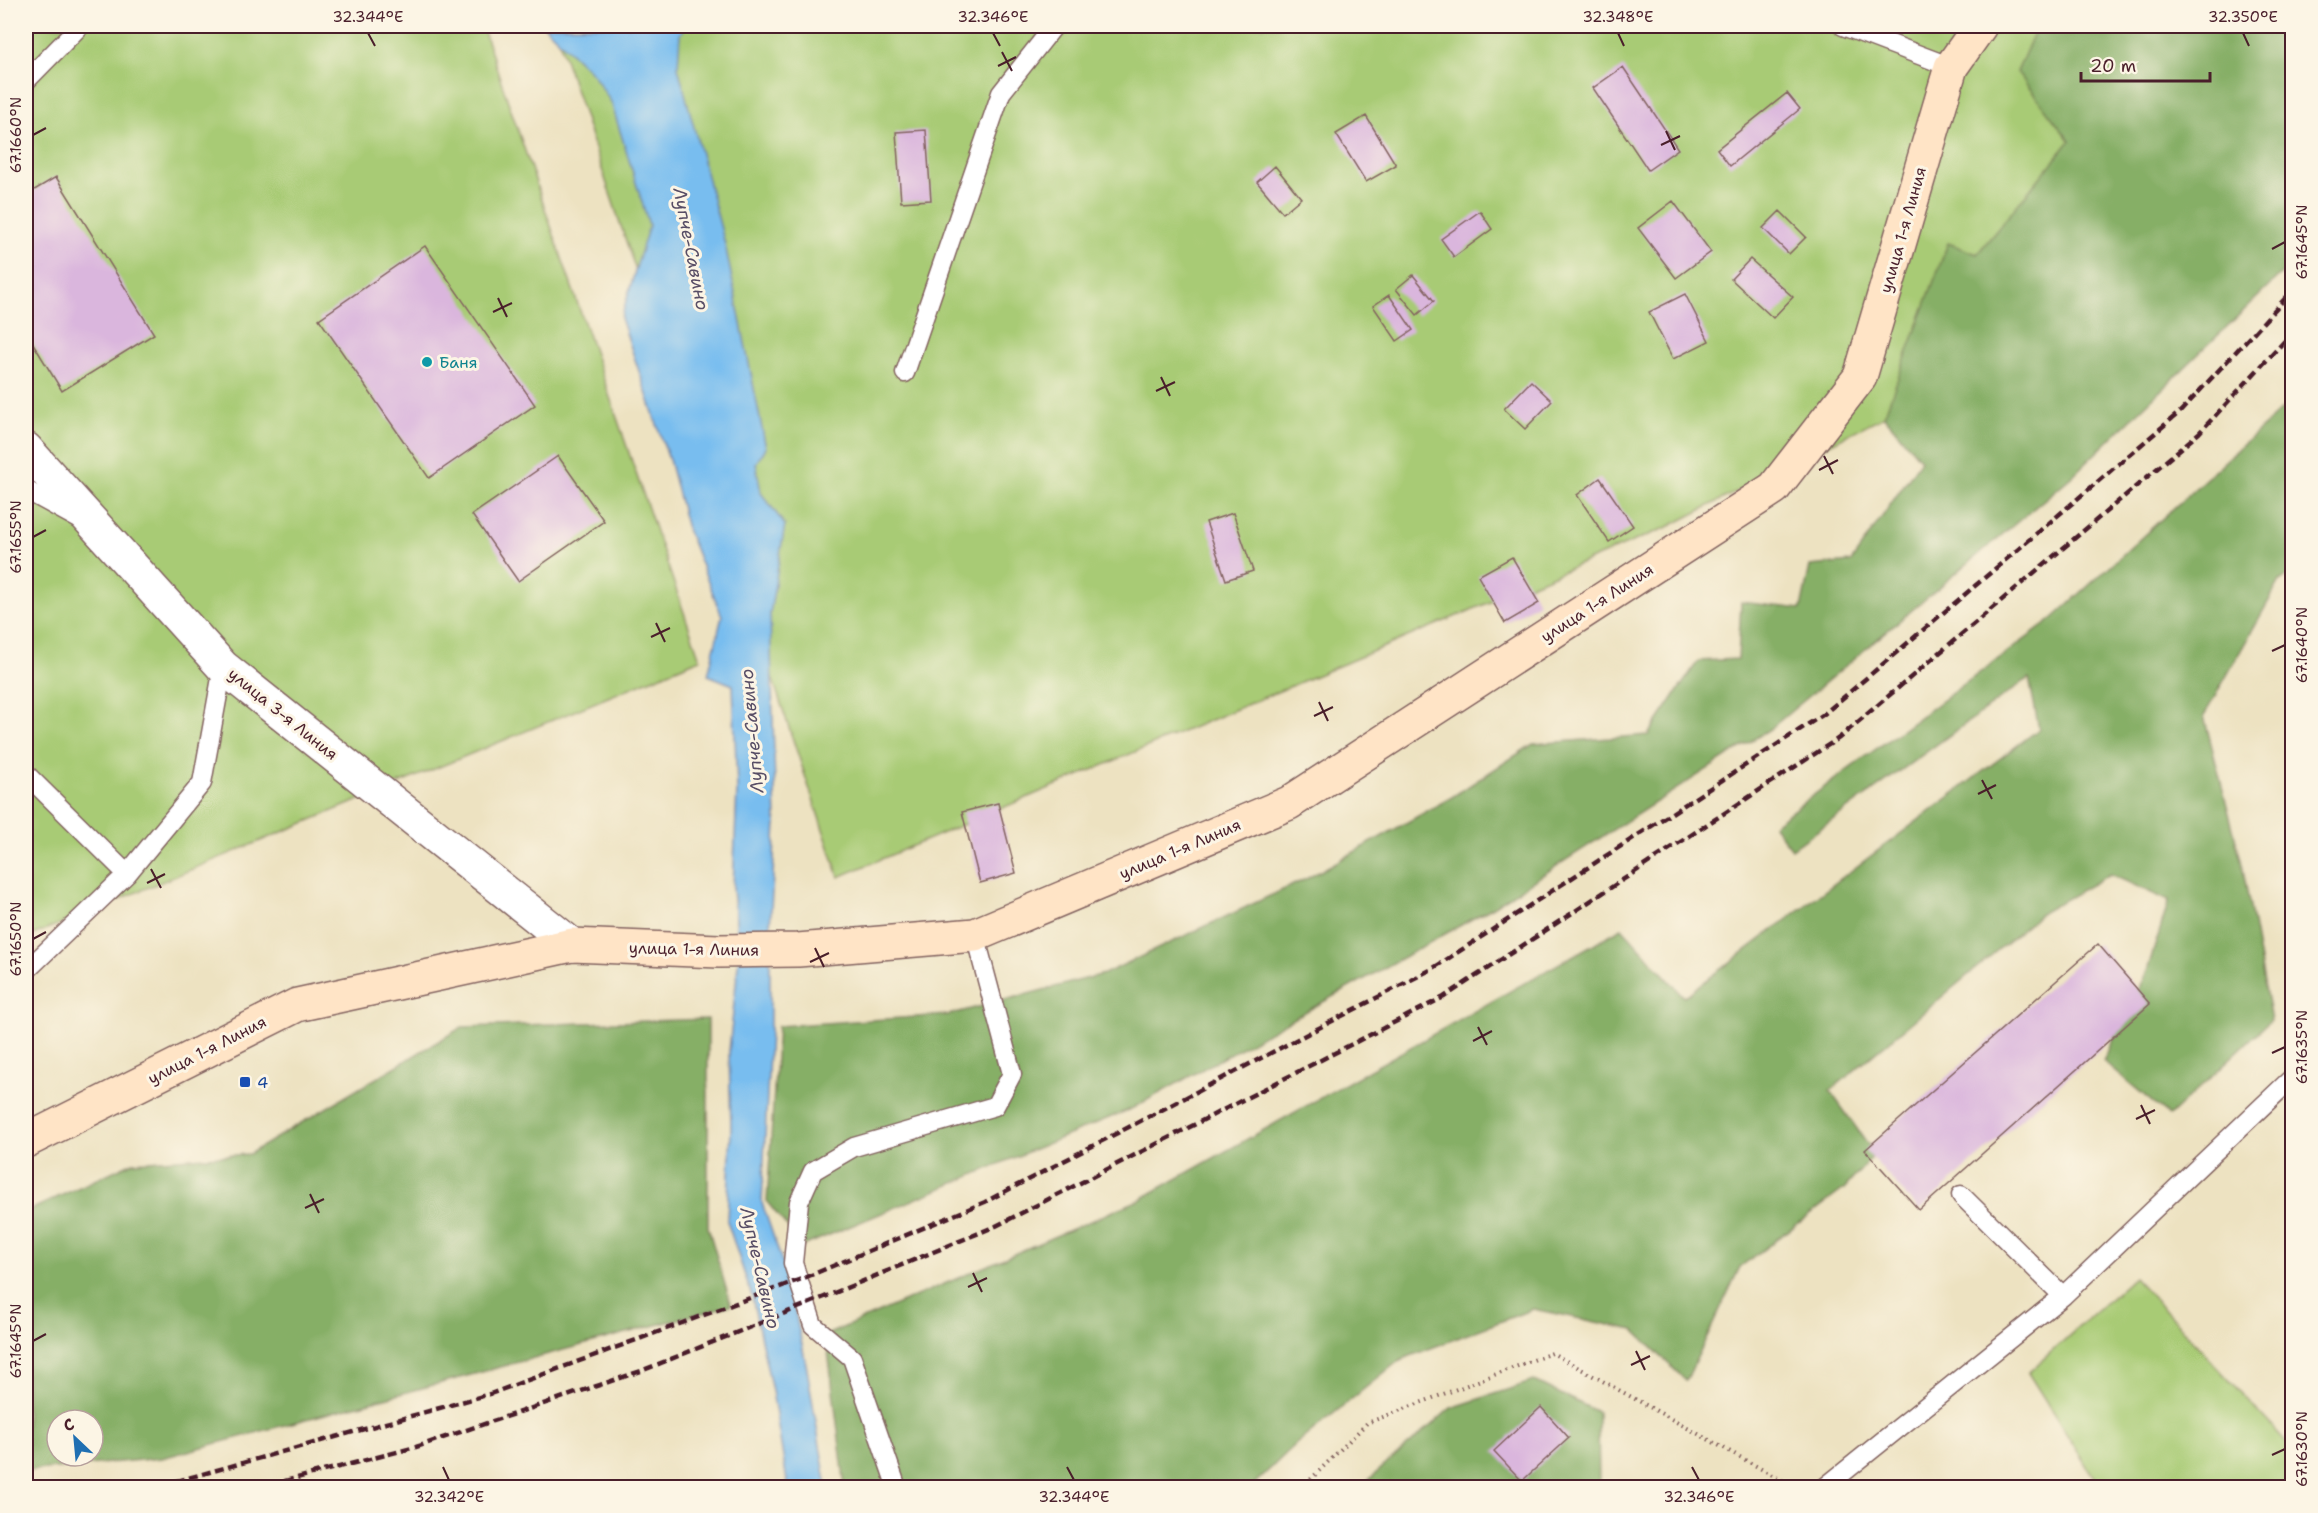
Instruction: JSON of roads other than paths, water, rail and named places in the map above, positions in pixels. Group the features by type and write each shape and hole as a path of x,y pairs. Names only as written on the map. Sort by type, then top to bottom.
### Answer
{"street":[{"name":"улица 1-я Линия","path":"26,1141 297,1005 572,945 718,951 798,950 975,935 1289,803 1774,488 1860,377 1951,67 1980,26"},
{"name":"улица 3-я Линия","path":"26,449 223,667 572,945"}],"lane":[{"path":"26,81 80,26"},
{"path":"905,373 1001,93 1053,26"},
{"path":"1844,26 1951,67"},
{"path":"26,490 99,531"},
{"path":"26,971 127,873 201,783 223,667"},
{"path":"26,774 127,873"},
{"path":"897,1488 852,1358 813,1325 793,1263 799,1202 813,1171 854,1147 995,1106 1012,1074 975,935"},
{"path":"1824,1488 2063,1296 2292,1078"},
{"path":"1962,1195 2063,1296"}],"water":[{"name":"Лупче-Савино","path":"544,26 685,26 680,35 678,67 725,244 766,448 756,463 761,493 785,525 770,614 776,823 770,927 770,1030 762,1203 789,1282 807,1369 827,1487 788,1487 772,1391 752,1297 727,1221 731,1130 729,1051 739,955 733,889 737,789 733,685 708,675 722,616 687,529 670,463 621,318 649,225 611,102 593,74"}],"railway":[{"path":"136,1488 181,1480 490,1394 804,1278 985,1202 1432,969 1824,714 2181,411 2292,291"},
{"path":"258,1488 416,1447 641,1371 996,1226 1444,997 1839,738 2199,433 2292,333"}],"place":[{"name":"Баня","path":"427,362"},
{"name":"4","path":"245,1082"}]}
